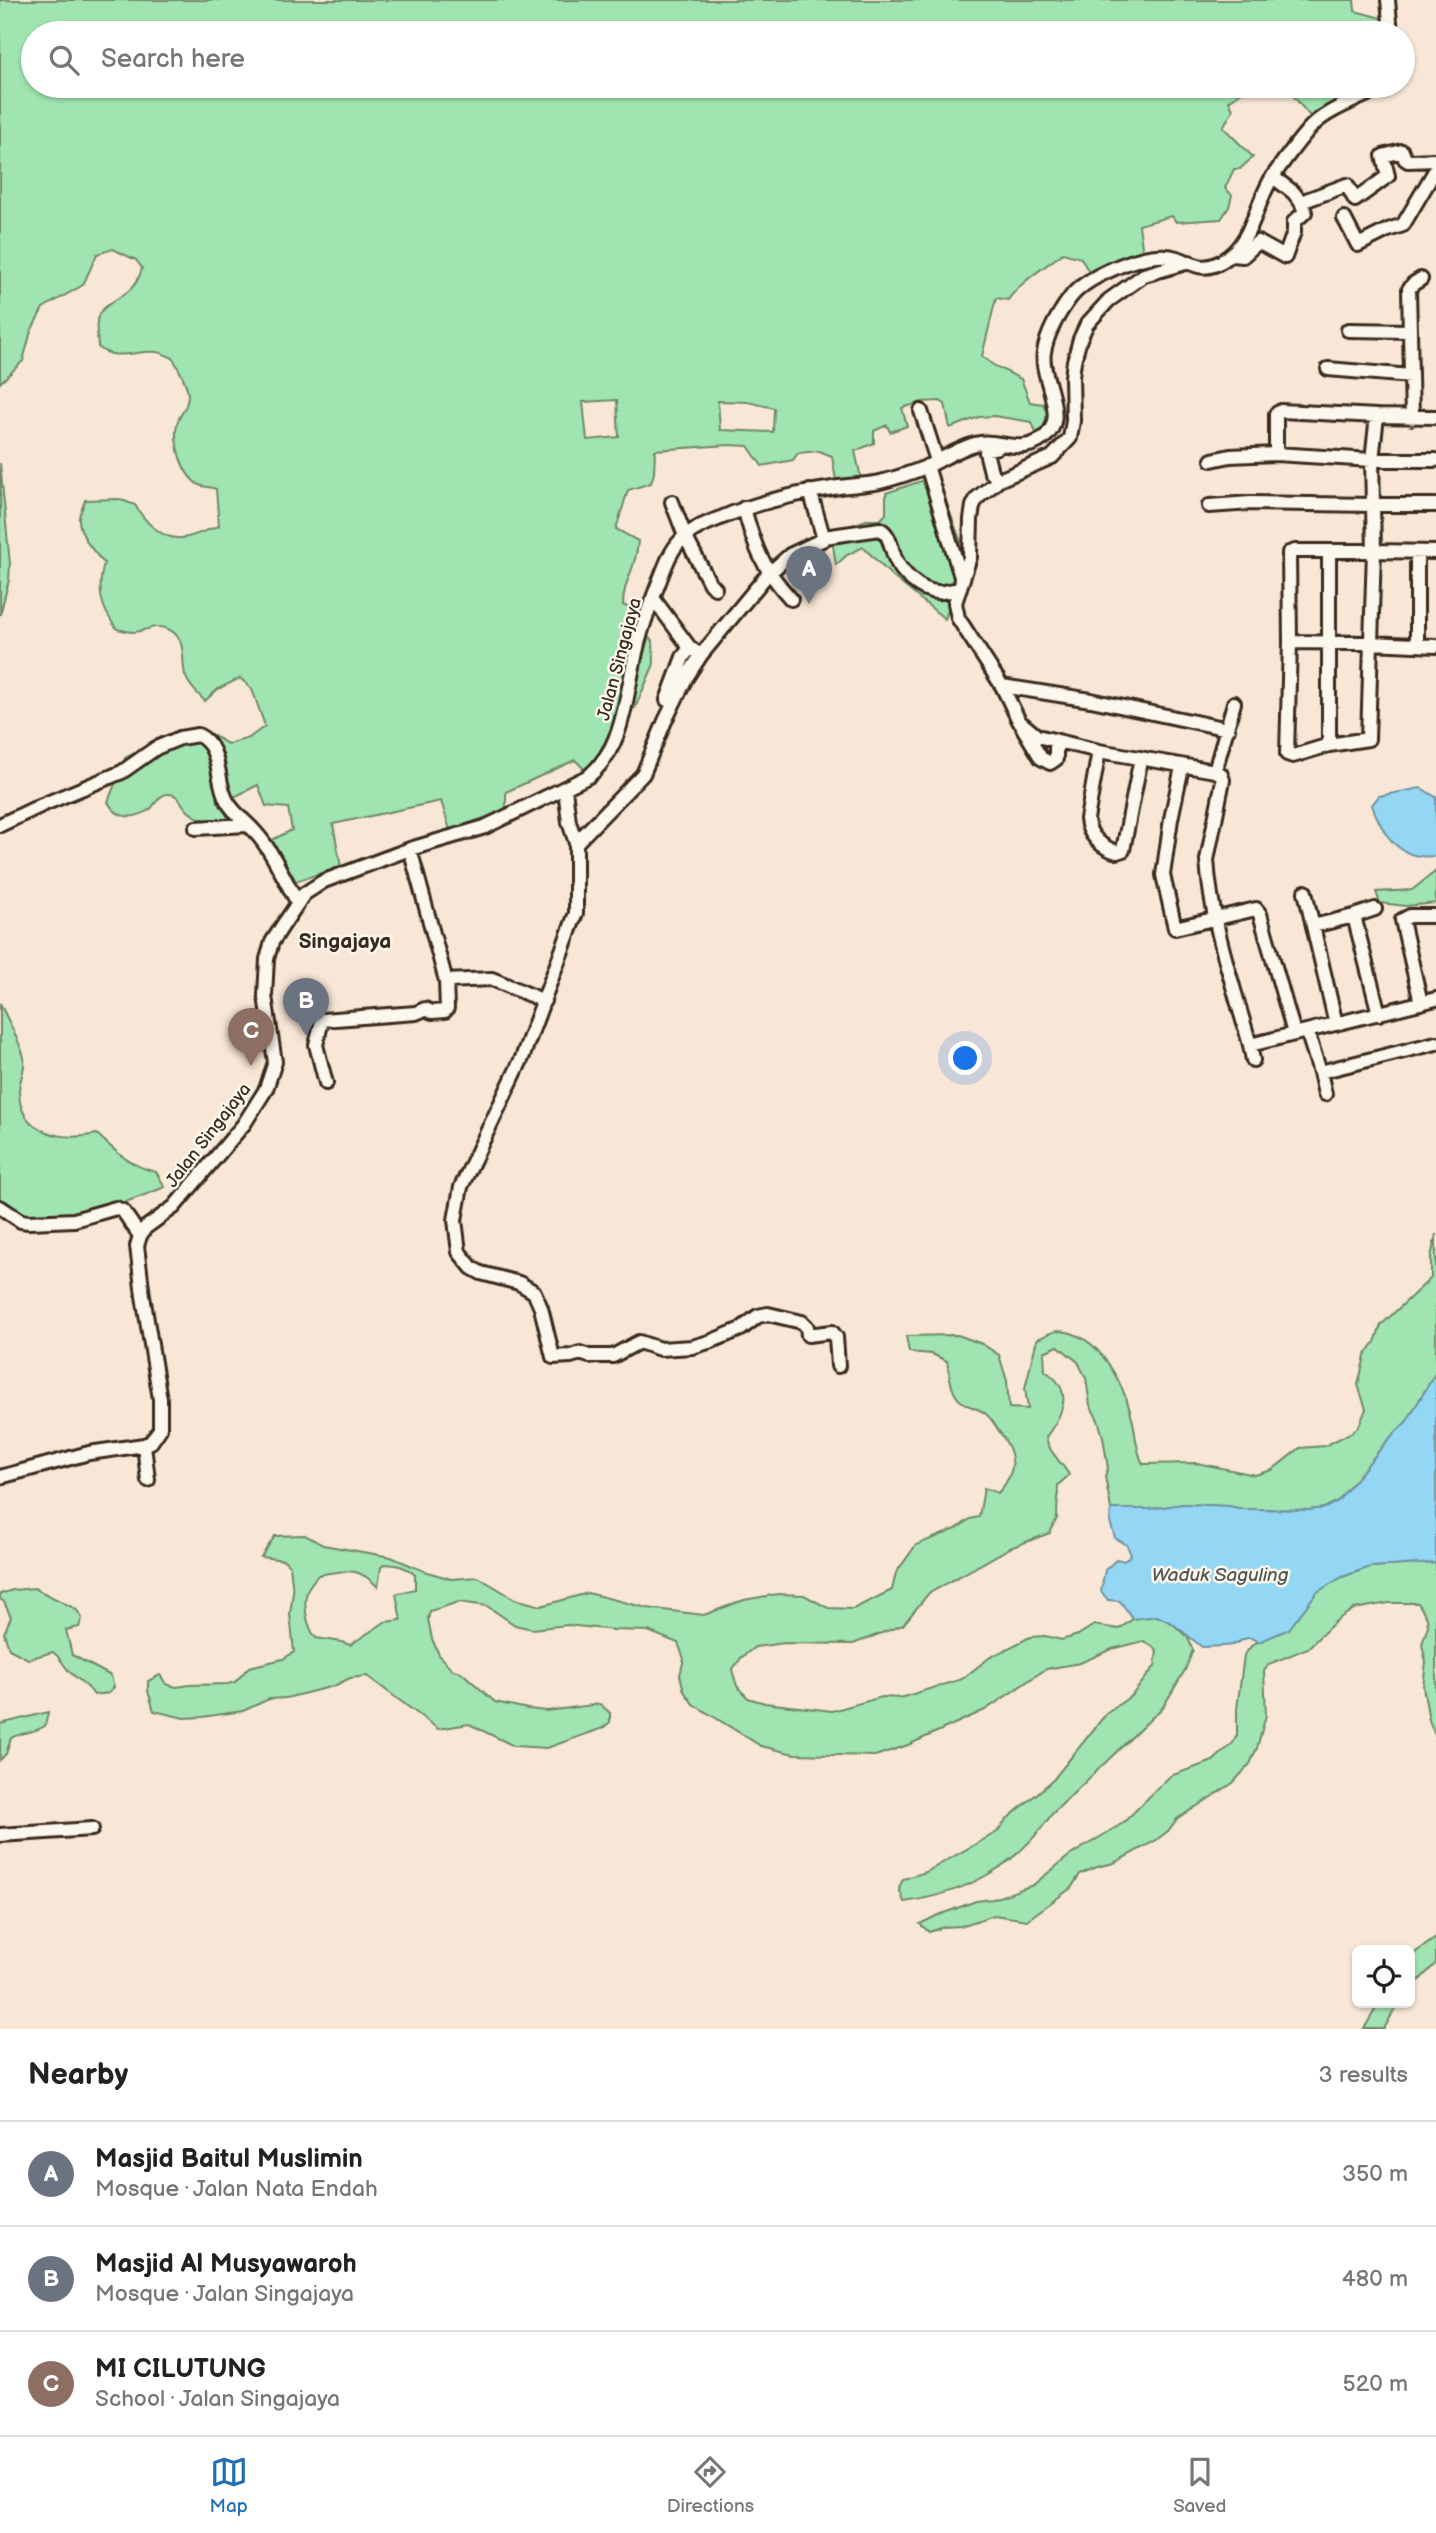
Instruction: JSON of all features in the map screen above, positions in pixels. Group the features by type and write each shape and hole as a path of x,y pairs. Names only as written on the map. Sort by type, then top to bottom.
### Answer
{"street":[{"path":"1388,0 1390,21"},
{"path":"685,536 744,508 810,491 876,483 932,463 971,445 981,443 1021,447 1040,440 1053,426 1055,405 1044,367 1044,353 1052,330 1071,295 1097,278 1146,257 1178,257 1196,267 1210,267 1232,255 1242,245 1273,177 1314,124 1361,98"},
{"path":"1301,202 1347,186 1355,200 1388,176 1383,156 1402,151 1408,160 1436,160"},
{"path":"1344,218 1357,245 1403,225 1436,169"},
{"path":"1232,255 1243,256 1258,242 1285,257 1294,232 1294,222 1305,212 1293,192 1273,177"},
{"path":"1056,742 1056,759 1050,763 1041,758 1002,686 958,618 955,603 970,557 973,506 977,498 999,481 1052,457 1070,438 1074,412 1074,361 1087,324 1109,300 1144,275 1190,262"},
{"path":"1412,418 1409,289 1421,279"},
{"path":"1348,330 1410,331"},
{"path":"1328,369 1411,376"},
{"path":"921,411 961,585"},
{"path":"1276,454 1278,412 1436,417"},
{"path":"1377,416 1373,460 1374,551 1369,737 1293,756 1287,754 1290,642 1288,555 1295,551 1374,551 1436,552"},
{"path":"999,481 991,472 986,452 987,449 1001,446"},
{"path":"1212,460 1230,456 1276,454 1373,460 1436,460"},
{"path":"810,491 824,537"},
{"path":"672,502 685,536 710,584 715,588"},
{"path":"1209,506 1251,503 1436,505"},
{"path":"744,508 753,541 769,574 791,599"},
{"path":"576,843 643,774 696,652 790,555 824,537 880,529 888,537 896,561 904,574 937,592 961,585"},
{"name":"Jalan Singajaya","path":"140,1236 145,1228 174,1207 244,1124 262,1098 275,1062 265,996 267,959 276,934 304,894 324,881 410,849 485,827 565,789 597,769 614,743 653,598 673,550 685,536"},
{"path":"1329,551 1329,745"},
{"path":"1417,645 1418,552"},
{"path":"653,598 696,652"},
{"path":"1290,642 1436,646"},
{"path":"662,714 684,657 696,652"},
{"path":"1002,686 1037,690 1228,729"},
{"path":"1215,771 1234,703"},
{"path":"1019,721 1037,736 1056,742 1215,771 1223,777 1207,860 1215,918 1253,1060"},
{"path":"0,825 122,772 156,748 180,738 198,735 210,744 217,760 220,786 227,803 263,842 298,902"},
{"path":"1099,751 1087,819 1088,828 1094,837 1111,851 1123,849 1141,758"},
{"path":"1182,767 1163,875 1168,929 1252,908 1259,911 1294,1033"},
{"path":"565,789 569,822 576,843 576,913 522,1058 461,1187 455,1220 459,1252 481,1273 519,1283 534,1292 541,1308 553,1357 580,1353 613,1356 639,1342 660,1349 692,1347 741,1329 758,1316 768,1314 802,1322 807,1327 808,1335 832,1332 836,1337 838,1366"},
{"path":"196,828 247,825"},
{"path":"326,1083 316,1045 322,1020 416,1013 425,1009 432,1012 445,1011 446,981 410,849"},
{"path":"1305,892 1336,1024"},
{"path":"1313,926 1375,909"},
{"path":"1354,916 1379,1014"},
{"path":"1421,1003 1402,920 1409,916 1436,916"},
{"path":"446,981 492,979 544,1001"},
{"path":"1250,1045 1436,999"},
{"path":"1307,1031 1325,1094"},
{"path":"1320,1072 1436,1043"},
{"path":"0,1207 21,1221 29,1222 74,1220 116,1208 123,1211 140,1236 137,1246 140,1271 160,1399 158,1434 151,1442 89,1453 0,1477"},
{"path":"144,1444 148,1480"},
{"path":"0,1835 92,1829"}],"green space":[{"path":"0,0 1354,0 1355,11 1385,19 21,21 21,98 1233,98 1229,101 1233,110 1223,127 1253,157 1240,169 1234,169 1225,188 1232,195 1229,207 1221,219 1176,222 1172,216 1139,225 1143,254 1091,276 1081,258 1063,253 1026,281 1008,300 996,298 982,356 993,365 1021,379 1030,402 1043,404 1050,419 1045,431 1037,436 1032,422 994,416 979,417 950,428 945,404 940,401 922,402 902,408 907,426 890,432 887,425 874,431 874,443 855,451 861,478 836,481 832,456 819,451 798,453 793,460 762,466 748,446 655,450 651,483 628,490 616,529 638,541 623,605 632,609 629,622 653,641 654,664 635,708 617,711 609,736 597,758 584,769 575,760 506,792 506,810 450,830 441,801 333,824 341,867 296,881 272,840 292,830 288,808 266,806 258,785 222,803 229,821 198,817 188,811 173,794 163,795 149,810 131,816 116,812 108,802 125,758 162,738 193,730 206,732 228,744 249,738 265,726 252,689 240,678 218,689 205,701 199,695 185,675 182,648 172,631 161,627 133,632 117,629 102,598 104,563 91,548 79,523 85,500 119,499 135,505 149,523 167,536 187,537 219,526 216,489 201,486 193,480 180,458 176,440 177,424 187,403 188,394 173,358 156,352 111,354 98,347 98,316 105,307 129,291 139,278 142,268 136,260 113,249 97,254 83,285 43,308 31,331 23,361 0,383","holes":["617,400 619,437 587,440 583,402","718,401 748,402 774,408 773,432 720,430"]},
{"path":"1295,98 1353,98 1313,120"},
{"path":"0,463 10,564 0,615"},
{"path":"936,476 966,555 945,619 893,577 863,547 847,555 836,565 831,533 866,520 880,520 886,514 886,493"},
{"path":"1436,871 1436,903 1406,906 1380,903 1376,892 1412,890"},
{"path":"0,1003 23,1052 24,1066 19,1091 21,1106 35,1126 58,1135 97,1134 131,1162 156,1172 165,1187 117,1204 63,1217 30,1218 0,1205"},
{"path":"1436,1234 1436,1372 1407,1421 1338,1501 1324,1508 1309,1510 1243,1509 1184,1504 1150,1509 1111,1509 1105,1476 1108,1468 1103,1437 1090,1405 1086,1378 1078,1362 1058,1346 1044,1352 1045,1371 1054,1378 1063,1394 1061,1411 1046,1437 1052,1452 1069,1475 1058,1485 1057,1518 1050,1533 1010,1548 928,1594 903,1625 853,1644 785,1643 755,1647 742,1657 732,1670 737,1686 748,1698 765,1703 832,1711 882,1697 900,1698 962,1679 989,1658 1030,1637 1045,1636 1062,1640 1078,1635 1094,1625 1119,1629 1133,1619 1157,1616 1172,1623 1188,1638 1193,1650 1185,1670 1163,1707 1052,1814 1023,1849 988,1874 949,1892 904,1902 899,1888 903,1879 926,1872 997,1832 1007,1819 1053,1780 1106,1714 1132,1695 1155,1666 1157,1650 1144,1641 1112,1649 1080,1663 1046,1669 985,1710 908,1745 875,1756 794,1754 761,1746 693,1704 684,1691 680,1675 684,1659 678,1643 648,1631 567,1625 532,1629 515,1625 487,1606 459,1602 430,1611 428,1619 432,1639 440,1657 453,1670 461,1672 495,1702 547,1711 600,1704 610,1713 610,1722 603,1728 547,1748 514,1746 469,1724 438,1729 367,1676 350,1678 334,1686 286,1698 269,1699 243,1711 184,1718 154,1711 148,1681 160,1675 166,1684 176,1687 228,1684 235,1682 249,1667 283,1659 294,1652 290,1614 293,1592 290,1566 284,1560 261,1557 275,1536 305,1535 323,1545 391,1557 451,1579 478,1577 515,1599 541,1606 588,1593 647,1608 704,1615 744,1600 778,1594 804,1595 828,1608 853,1609 892,1590 896,1573 916,1545 979,1517 984,1488 998,1493 1012,1470 1009,1447 990,1418 957,1398 947,1361 932,1354 909,1352 906,1336 958,1335 982,1344 999,1355 1007,1381 1009,1408 1028,1409 1025,1388 1037,1339 1057,1331 1072,1333 1086,1340 1098,1351 1117,1378 1129,1408 1143,1464 1197,1463 1255,1475 1272,1470 1300,1448 1325,1446 1359,1426 1366,1409 1358,1385 1365,1356 1375,1342 1381,1325 1431,1278 1431,1257","holes":["385,1564 405,1568 415,1575 415,1589 396,1594 401,1620 385,1622 350,1645 316,1638 308,1621 305,1601 309,1587 318,1575 357,1572 378,1587 381,1567"]},
{"path":"1436,1563 1436,1738 1429,1720 1423,1687 1426,1662 1422,1644 1428,1626 1427,1618 1418,1603 1389,1603 1354,1609 1337,1620 1308,1648 1269,1664 1264,1671 1266,1715 1250,1764 1233,1783 1177,1819 1168,1831 1155,1841 1114,1863 1080,1874 1071,1888 1027,1920 994,1915 961,1926 944,1927 929,1932 920,1924 976,1901 993,1899 1033,1885 1069,1856 1123,1823 1170,1776 1213,1761 1233,1743 1237,1735 1237,1709 1244,1655 1253,1644 1289,1629 1317,1592 1342,1577 1370,1567"},
{"path":"34,1588 76,1609 82,1618 79,1627 66,1630 72,1655 111,1676 114,1687 109,1693 94,1695 53,1652 28,1659 9,1649 4,1633 11,1617 0,1599 0,1594"},
{"path":"48,1712 45,1726 11,1738 6,1754 0,1760 0,1724"},
{"path":"1436,1938 1436,1963 1415,1985 1415,1954"},
{"path":"1376,2008 1395,2008 1384,2029 1364,2029"}],"water":[{"path":"1421,788 1436,797 1436,856 1412,854 1394,844 1381,826 1372,805 1379,796"},
{"name":"Waduk Saguling","path":"1436,1372 1436,1563 1370,1567 1342,1577 1317,1592 1289,1629 1259,1642 1248,1638 1225,1646 1202,1647 1172,1623 1157,1616 1133,1619 1120,1601 1108,1600 1101,1591 1105,1570 1117,1559 1124,1561 1131,1555 1127,1545 1115,1538 1110,1522 1111,1509 1150,1509 1183,1504 1243,1509 1325,1508 1338,1501 1407,1421"}],"place":[{"name":"Masjid Baitul Muslimin","path":"809,604"},
{"name":"Masjid Al Musyawaroh","path":"306,1036"},
{"name":"MI CILUTUNG","path":"251,1066"}],"district":[{"name":"Singajaya","path":"345,941"}]}
